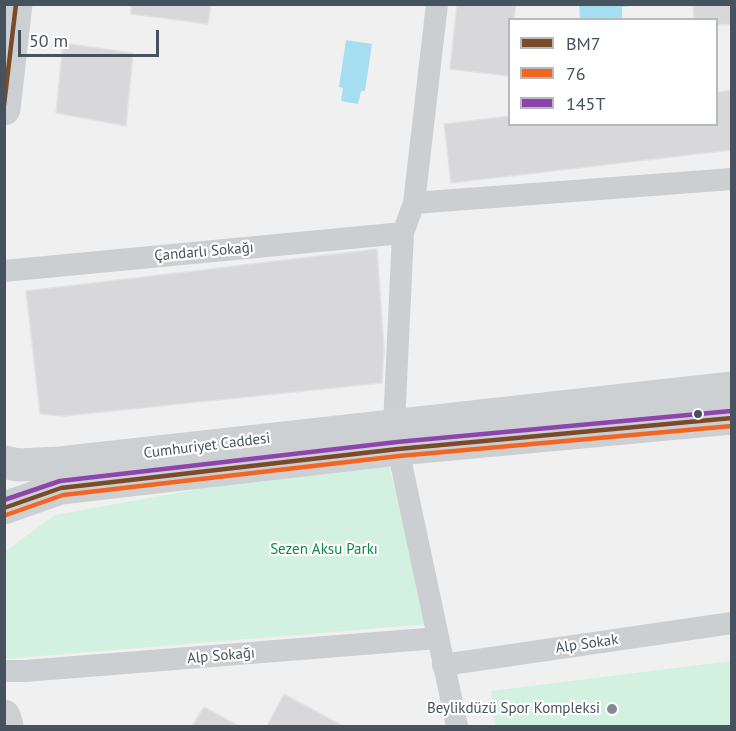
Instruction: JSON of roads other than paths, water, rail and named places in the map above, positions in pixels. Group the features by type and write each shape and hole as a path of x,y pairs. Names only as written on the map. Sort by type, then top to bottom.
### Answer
{"main road":[{"path":"4,109 16,4"},
{"name":"Cumhuriyet Caddesi","path":"4,507 61,488 732,388"},
{"name":"Cumhuriyet Caddesi","path":"4,462 18,465 60,463 396,437 732,418"},
{"path":"4,716 7,726"}],"street":[{"path":"437,4 414,204 404,233 396,437 457,726"},
{"path":"414,204 732,179"},
{"name":"Çandarlı Sokağı","path":"4,271 404,233"},
{"name":"Alp Sokak","path":"443,665 732,623"},
{"name":"Alp Sokağı","path":"4,670 25,671 438,638"}],"water":[{"path":"579,5 629,6 622,7 622,18 580,18"},
{"path":"346,40 372,44 365,91 361,91 358,104 341,101 343,88 339,87"}],"place":[{"name":"Beylikdüzü Spor Kompleksi","path":"612,709"}],"park label":[{"name":"Sezen Aksu Parkı","path":"324,550"}]}
